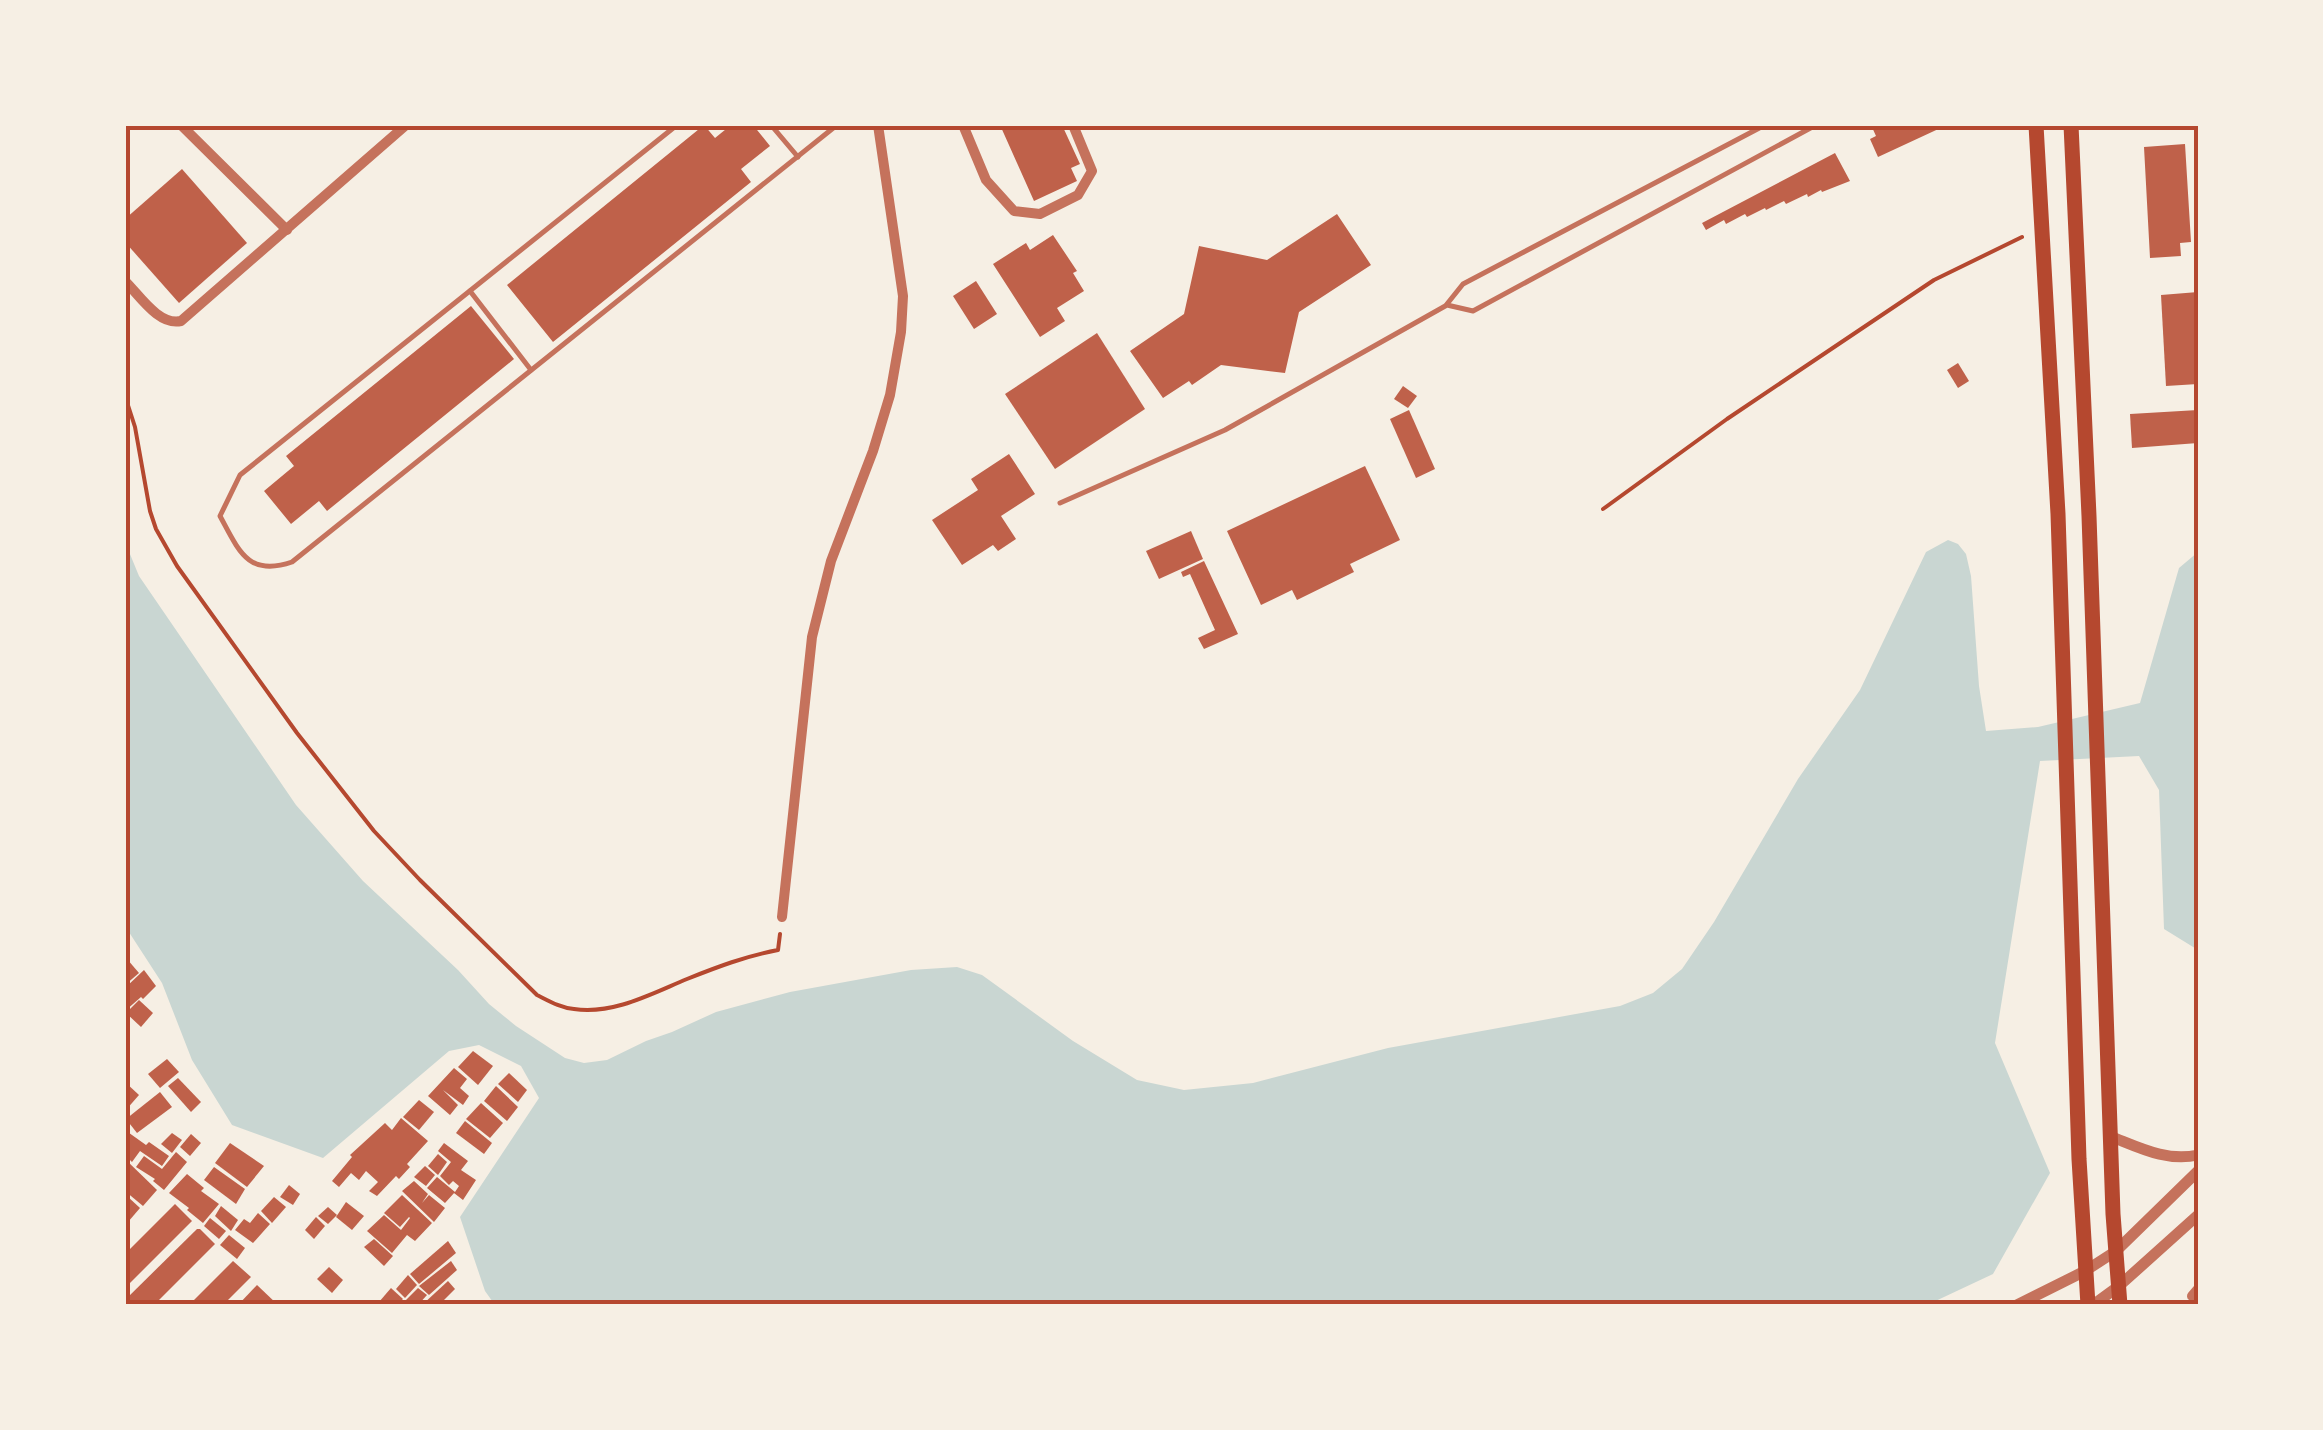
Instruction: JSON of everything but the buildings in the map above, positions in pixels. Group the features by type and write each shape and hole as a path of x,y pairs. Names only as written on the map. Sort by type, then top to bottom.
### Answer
{"main road":[{"path":"2036,125 2058,514 2079,1160 2090,1305"},
{"path":"2071,125 2120,1305"}],"street":[{"path":"181,125 286,230"},
{"path":"125,281 163,320 174,324 187,318 406,125"},
{"path":"782,917 812,637 830,561 873,452 890,394 901,332 903,296 878,125"},
{"path":"962,125 986,180 1014,211 1040,214 1078,195 1092,171 1073,125"},
{"path":"2112,1137 2152,1153 2182,1159 2198,1155"},
{"path":"2017,1305 2116,1251 2198,1171"},
{"path":"2090,1305 2119,1286 2197,1219"},
{"path":"2198,1289 2192,1296 2198,1301"}],"lane":[{"path":"677,125 240,475 220,516 252,564 273,568 292,562 837,125"},
{"path":"771,125 798,157"},
{"path":"1060,502 1225,430 1447,305 1462,284 1765,125"},
{"path":"1447,305 1473,311 1816,125"},
{"path":"470,291 532,370"}],"path":[{"path":"1603,509 1727,419 1934,280 2042,227"},
{"path":"125,396 135,427 150,512 177,566 374,831 537,995 572,1009 593,1010 638,1000 734,961 778,950"}],"shaded area":[{"path":"1948,540 1966,554 1971,576 1986,731 2038,727 2140,703 2179,568 2198,552 2198,950 2164,929 2159,790 2139,756 2040,761 1995,1043 2050,1173 1993,1274 1927,1305 495,1305 485,1291 460,1217 539,1098 521,1066 479,1045 449,1051 323,1158 232,1125 192,1060 162,983 125,926 125,542 139,576 296,805 363,881 489,1004 565,1058 584,1063 607,1060 716,1012 790,992 911,970 957,967 982,975 1073,1041 1137,1080 1184,1090 1253,1083 1388,1048 1620,1006 1653,993 1682,969 1798,779 1860,690 1926,552"}]}
